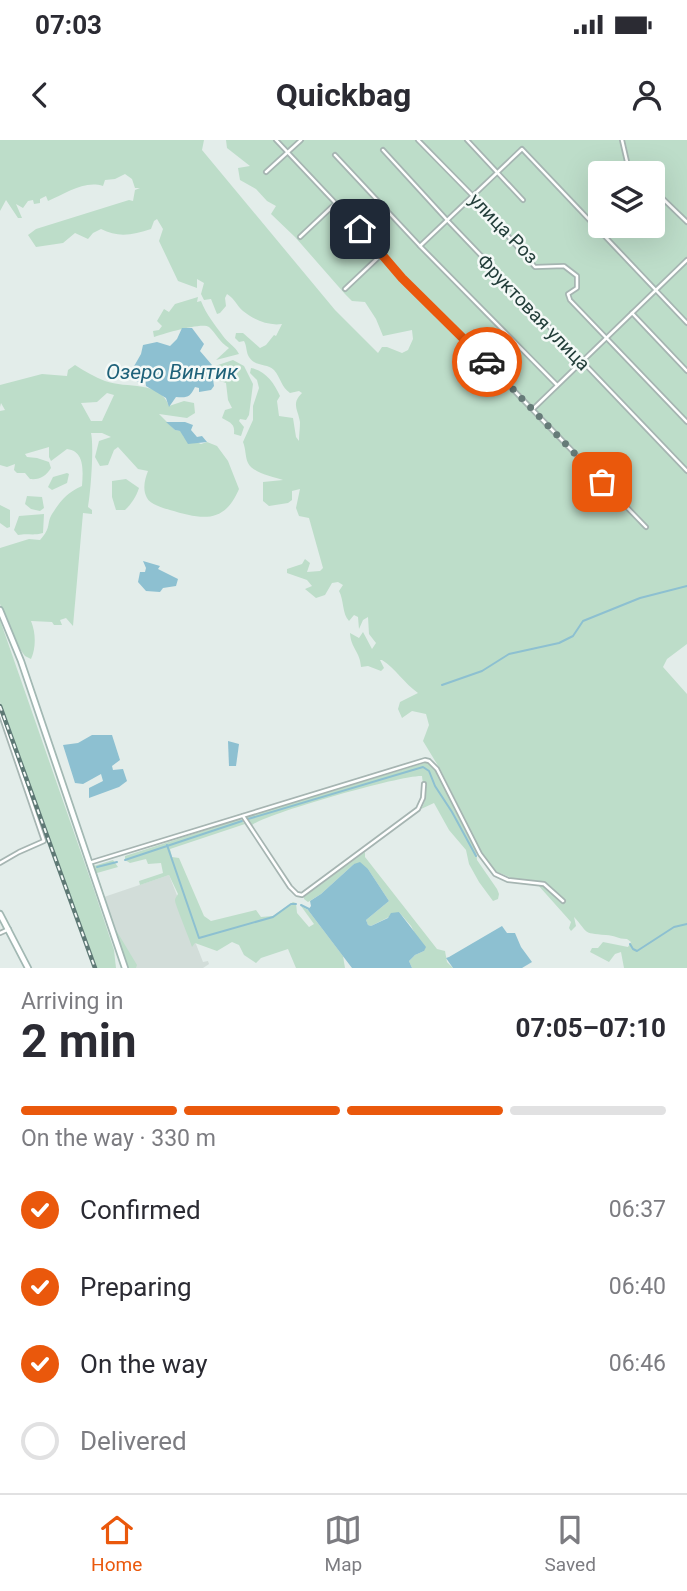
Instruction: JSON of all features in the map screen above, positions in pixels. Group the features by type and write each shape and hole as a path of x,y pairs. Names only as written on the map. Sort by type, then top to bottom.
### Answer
{"main road":[{"path":"0,610 21,661 125,968"},
{"path":"0,914 29,968"}],"street":[{"path":"276,140 402,278 646,527"},
{"path":"265,173 301,140"},
{"name":"улица Роз","path":"418,140 472,195 536,267 564,266 577,276 577,288 568,298 687,422"},
{"path":"467,140 523,200"},
{"path":"622,140 627,161"},
{"name":"Фруктовая улица","path":"383,149 447,221 687,471"},
{"path":"420,246 522,149 687,323"},
{"path":"335,155 557,385"},
{"path":"665,201 687,222"},
{"path":"300,237 336,203"},
{"path":"345,289 382,254"},
{"path":"532,410 687,261"},
{"path":"631,312 687,371"},
{"path":"0,712 44,841 0,863"},
{"path":"89,863 429,761 443,780 480,854 495,874 508,880 544,884 563,901"},
{"path":"243,816 290,887 302,895 418,809 423,798 424,784"},
{"path":"0,933 9,929"}],"shaded area":[{"path":"169,875 203,962 208,961 209,964 203,968 128,968 104,897"}],"green space":[{"path":"0,140 204,140 202,150 335,310 378,353 382,347 387,347 402,353 408,350 413,339 412,330 383,336 365,302 352,301 271,214 276,206 240,180 238,168 250,166 227,148 226,140 687,140 687,644 667,659 663,667 687,694 687,968 624,968 621,952 615,954 609,962 590,952 592,948 598,948 603,942 628,947 631,942 609,935 589,933 574,917 576,926 571,931 571,922 538,885 538,881 514,879 495,871 482,854 440,769 423,741 429,725 426,714 412,711 402,718 398,709 400,702 418,693 382,660 384,668 381,671 368,666 361,667 350,633 359,638 363,632 372,649 376,643 369,634 368,617 363,620 359,629 358,617 354,615 349,621 339,591 343,585 338,582 332,583 325,595 316,598 305,589 312,586 307,580 287,573 287,569 302,564 305,559 310,563 307,572 320,571 323,568 309,518 299,516 296,508 300,489 292,491 292,500 288,503 269,506 263,501 263,482 283,480 259,472 247,461 243,442 253,420 253,406 259,388 257,380 250,373 251,368 269,378 275,387 280,396 277,401 279,416 293,418 299,441 300,422 296,404 302,393 287,391 274,370 252,360 244,341 239,342 235,338 236,333 243,333 260,348 276,336 282,324 266,323 252,317 227,294 226,306 217,314 211,299 204,300 201,294 204,283 197,279 197,288 178,281 159,241 163,229 157,219 151,229 138,233 120,235 101,229 88,239 75,233 63,243 36,247 28,235 36,229 133,201 135,190 140,188 135,188 132,179 125,174 105,180 103,186 82,186 48,201 46,196 40,199 40,203 28,201 23,208 16,204 22,218 18,218 6,200 0,211"},
{"path":"198,297 197,302 201,301 214,324 239,354 216,360 229,348 205,326 154,337 153,331 162,326 157,321 164,309 169,312 175,304"},
{"path":"233,360 244,366 253,384 249,415 246,420 239,421 244,427 241,436 234,434 232,424 222,418 225,410 232,408 226,383 220,381 213,371 215,366"},
{"path":"75,365 105,381 151,389 165,398 169,406 184,401 194,403 195,413 187,418 159,414 175,430 181,431 184,437 201,444 207,442 217,446 228,461 239,489 233,501 219,514 192,516 160,507 145,495 144,484 148,471 138,469 118,447 108,465 100,466 95,457 99,441 111,437 102,433 91,433 92,468 88,507 92,514 83,513 73,626 66,618 60,620 62,625 31,621 35,640 31,659 19,648 0,604 0,548 29,539 40,540 58,505 68,494 82,486 82,468 77,454 67,449 51,461 49,447 25,454 27,457 49,462 51,468 40,478 30,479 25,473 17,473 14,470 15,464 7,467 0,465 0,411 5,410 1,403 0,407 0,385 42,374 67,376 68,370","holes":["107,393 114,395 102,421 91,421 81,403 97,402"]},
{"path":"67,473 67,483 52,490 48,487 53,477"},
{"path":"126,479 139,488 134,500 125,510 116,510 112,497 112,481"},
{"path":"27,496 42,497 44,508 40,511 31,509 25,504"},
{"path":"0,505 10,510 10,527 0,523"},
{"path":"44,514 43,533 18,535 14,530 19,516"},
{"path":"0,620 114,950 116,968 96,968 0,702"},
{"path":"428,762 438,773 476,849 477,860 497,889 498,899 493,901 479,882 469,864 466,850 449,830 434,803 421,809 426,796 422,776 335,796 282,812 252,825 246,817"},
{"path":"240,819 245,824 170,849 172,857 179,858 204,916 211,921 256,910 261,917 273,916 293,902 296,903 297,913 309,927 314,924 301,906 308,910 343,956 345,968 296,968 288,949 261,958 256,963 244,955 239,945 232,942 217,951 195,943 192,947 175,902 178,894 169,875 140,885 139,881 163,873 161,863 148,864 146,859 130,863 125,860 125,856"},
{"path":"365,852 365,857 437,949 445,951 447,962 453,968 412,968 409,961 424,951 411,926 399,912 368,925 366,920 389,901 368,869 354,864 321,894 308,902 304,899"},
{"path":"113,860 118,867 97,873 113,925 137,965 136,968 126,968 94,866"}],"water":[{"name":"Озеро Винтик","path":"182,328 192,328 204,344 200,351 212,365 206,371 213,379 214,386 211,390 199,392 199,388 195,387 188,396 176,397 169,407 166,398 146,386 145,376 140,376 140,382 132,380 129,375 143,345 157,342 170,346"},
{"path":"166,422 193,425 191,430 207,442 188,444 180,431"},
{"path":"143,561 160,566 158,569 178,579 176,586 163,588 160,592 146,591 138,582 140,572 145,572 146,568"},
{"path":"92,735 112,735 120,760 112,766 113,770 123,769 127,781 119,787 89,798 89,788 103,781 101,774 83,784 75,783 63,745 78,743"},
{"path":"228,741 239,744 236,766 229,766"},
{"path":"360,862 368,869 389,901 366,920 368,925 388,918 391,913 399,912 426,947 409,961 412,968 352,968 308,910 310,901 354,864"},
{"path":"502,926 507,933 515,933 532,962 522,968 453,968 446,958"}],"waterway":[{"path":"442,685 482,671 509,654 559,643 573,636 583,621 640,598 687,586"},
{"path":"248,819 423,767 429,771 476,856"},
{"path":"125,860 242,821"},
{"path":"167,845 199,938 273,917 291,904 296,904"},
{"path":"97,867 117,862"},
{"path":"301,905 309,909"},
{"path":"630,944 637,951 674,927 687,924"}],"railway":[{"path":"0,706 95,968"}],"way so far":[{"path":"487,362 602,482"}],"route":[{"path":"360,229 402,278 487,362"}]}
